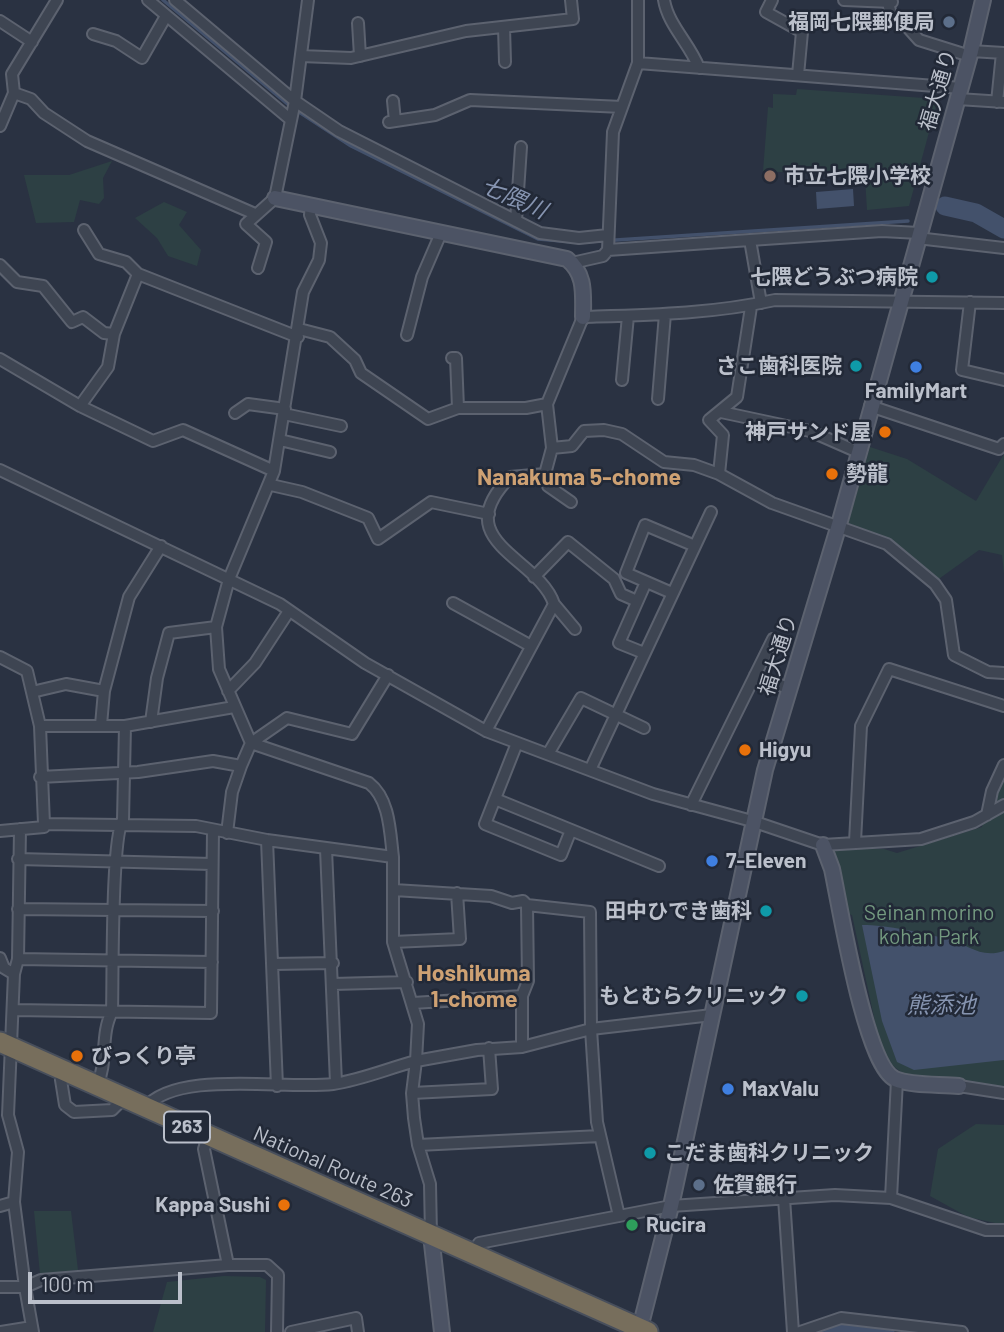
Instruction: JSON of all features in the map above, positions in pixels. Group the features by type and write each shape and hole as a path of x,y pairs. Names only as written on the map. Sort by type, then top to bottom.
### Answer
{"highway":[{"name":"National Route 263","path":"5,1045 644,1330"}],"street":[{"path":"0,126 14,93 12,74 57,0"},
{"path":"148,0 292,117"},
{"path":"258,268 266,243 246,224 275,198 295,100 308,0"},
{"path":"301,56 360,56 466,31 573,19 571,0"},
{"path":"572,263 603,256 608,250 613,132 638,63 638,0"},
{"path":"664,0 666,12 693,52 699,68"},
{"path":"772,0 766,12 802,33 798,75"},
{"path":"638,63 798,75 960,93 1000,102 1003,53 971,54 919,40 902,21 892,18 891,1 844,0"},
{"name":"福大通り","path":"644,1330 752,821 838,528 870,406 971,54 983,0"},
{"path":"93,34 116,41 142,58 179,3 295,100 339,131 551,235 579,238 608,235"},
{"path":"0,20 32,42"},
{"path":"358,23 360,56"},
{"path":"503,27 505,62"},
{"path":"14,93 31,99 44,113 87,141 255,214"},
{"path":"393,101 392,121 435,115 470,100 622,107"},
{"path":"516,220 521,147"},
{"path":"275,198 567,259 578,267 583,283 583,317 547,404 552,448 545,474 548,486 571,502"},
{"path":"311,204 310,215 321,243 319,260 303,292 271,485 229,579 216,627 219,669 251,743 369,783 376,789 387,813 393,857 393,942 414,1003 418,1031 412,1093 418,1145 430,1184 431,1235 442,1332"},
{"path":"83,230 99,254 126,262 138,274 298,333 330,338 355,360 361,373 422,417 434,419 447,410 458,408 526,408 547,404"},
{"path":"608,250 882,231 1004,248"},
{"path":"407,335 422,277 441,233"},
{"path":"719,474 723,435 709,420 737,397 756,305 750,240"},
{"path":"0,265 17,282 43,286 72,322 83,317 104,333 114,334"},
{"path":"80,406 108,367 114,334 138,274"},
{"path":"583,317 665,314 756,305 775,300 1004,303"},
{"path":"970,302 962,370 1004,380"},
{"path":"658,399 665,314"},
{"path":"622,380 628,316"},
{"path":"452,358 456,358 458,408"},
{"path":"0,359 80,406 153,441 183,430 274,471"},
{"path":"235,413 248,404 341,426"},
{"path":"870,406 999,449 1004,444"},
{"path":"721,412 810,430 858,452"},
{"path":"552,448 572,446 583,431 604,430 622,434 664,463 694,465 719,474 743,489 838,528 887,544 935,584 946,600 954,655 988,672 1004,673"},
{"path":"280,440 330,452"},
{"path":"0,470 229,579 289,611 388,675 486,731 691,805 752,821 823,845 921,839 956,829 1004,805"},
{"path":"545,474 510,477 495,492 489,514 500,548 550,592 554,604 575,629"},
{"path":"271,485 302,492 368,518 378,539 431,502 489,514"},
{"path":"590,770 711,512"},
{"path":"672,593 626,573 645,525 695,546"},
{"path":"534,577 568,542 614,579 621,594 637,601"},
{"path":"100,725 104,691 129,597 160,547"},
{"path":"644,653 619,643 646,582"},
{"path":"453,603 531,646"},
{"path":"486,731 554,604"},
{"path":"228,691 255,663 289,611"},
{"path":"151,722 157,678 169,633 216,627"},
{"path":"691,805 773,639"},
{"path":"0,657 27,671 40,726 44,824 44,827 0,831"},
{"path":"855,842 861,726 889,669 1004,706"},
{"path":"227,833 232,792 251,743 288,718 352,734 388,675"},
{"path":"755,675 790,689"},
{"path":"32,692 66,684 104,691"},
{"path":"548,754 581,698 644,728"},
{"path":"40,726 125,726 234,707"},
{"path":"97,1086 104,1071 107,1021 112,1012 115,862 119,825 123,820 125,726"},
{"path":"517,743 485,824 561,855 571,830"},
{"path":"40,777 123,773 213,761 241,766"},
{"path":"987,815 992,791 1004,765"},
{"path":"495,799 659,866"},
{"path":"44,824 197,826 267,840 393,857"},
{"path":"0,1332 32,1329 14,1202 18,1152 8,1115 5,1045 14,1010 14,974 18,959 20,829"},
{"path":"14,1010 211,1013 213,830"},
{"path":"267,840 277,1086"},
{"path":"823,845 832,869 872,1045 883,1069 897,1080 1004,1093"},
{"path":"326,849 333,963 336,1083"},
{"path":"18,859 212,864"},
{"path":"394,890 491,896 512,903 523,901 527,905 590,912 591,1030 600,1136 619,1216"},
{"path":"393,942 460,939 457,893"},
{"path":"522,1047 522,996 528,981 527,905"},
{"path":"18,909 213,911"},
{"path":"0,958 4,968 14,974"},
{"path":"18,959 212,962"},
{"path":"273,964 333,963"},
{"path":"333,984 407,982"},
{"path":"414,1003 522,996"},
{"path":"145,1108 158,1096 198,1085 277,1086 336,1083 416,1061 489,1048 522,1047 591,1030 712,1015"},
{"path":"412,1093 492,1089 489,1048"},
{"path":"63,1071 61,1080 65,1105 74,1112 112,1110 124,1098"},
{"path":"891,1198 897,1080"},
{"path":"208,1136 204,1149 228,1265"},
{"path":"418,1145 600,1136"},
{"path":"473,1254 479,1242 671,1206 784,1198 861,1195 891,1198 986,1230 1004,1230"},
{"path":"784,1198 793,1332"},
{"path":"0,1206 14,1202"},
{"path":"0,1287 25,1287 41,1280 228,1265 267,1265 278,1275 277,1332"},
{"path":"290,1332 356,1318 358,1332"},
{"path":"800,1332 841,1318 962,1331"}],"green space":[{"path":"797,89 938,99 909,206 867,210 865,177 763,171 768,107 773,108 773,94 796,95"},
{"path":"112,161 103,178 104,198 99,204 80,200 74,222 36,223 24,175 69,175"},
{"path":"164,202 187,212 179,225 201,250 197,266 168,256 157,238 135,218"},
{"path":"870,447 907,459 976,501 1004,454 1004,574 1002,555 979,550 936,581 898,546 848,523"},
{"name":"Seinan morino kohan Park","path":"1004,757 1004,1089 905,1075 888,1062 880,1045 852,915 848,914 827,873 834,849 884,849 897,853 982,827 986,800"},
{"path":"976,1124 1004,1125 1004,1225 968,1217 930,1196 938,1149"},
{"path":"34,1211 71,1211 78,1270 40,1274"},
{"path":"224,1276 260,1277 266,1280 265,1332 153,1332 167,1282"}],"water":[{"path":"853,189 854,206 817,209 816,192"},
{"name":"熊添池","path":"862,925 938,937 981,952 1004,951 1004,1060 914,1070 897,1062 882,1021"}],"waterway":[{"name":"七隈川","path":"163,0 290,106"},
{"name":"七隈川","path":"296,110 351,146 538,239 574,242"},
{"name":"七隈川","path":"945,206 976,213 1004,229"},
{"name":"七隈川","path":"585,242 908,221"},
{"path":"824,1332 833,1328 885,1332"}],"place":[{"name":"福岡七隈郵便局","path":"949,22"},
{"name":"市立七隈小学校","path":"770,176"},
{"name":"七隈どうぶつ病院","path":"932,277"},
{"name":"さこ歯科医院","path":"856,366"},
{"name":"FamilyMart","path":"916,367"},
{"name":"神戸サンド屋","path":"885,432"},
{"name":"勢龍","path":"832,474"},
{"name":"Higyu","path":"745,750"},
{"name":"7-Eleven","path":"712,861"},
{"name":"田中ひでき歯科","path":"766,911"},
{"name":"もとむらクリニック","path":"802,996"},
{"name":"びっくり亭","path":"77,1056"},
{"name":"MaxValu","path":"728,1089"},
{"name":"こだま歯科クリニック","path":"650,1153"},
{"name":"佐賀銀行","path":"699,1185"},
{"name":"Kappa Sushi","path":"284,1205"},
{"name":"Rucira","path":"632,1225"}],"district":[{"name":"Nanakuma 5-chome","path":"579,477"},
{"name":"Hoshikuma 1-chome","path":"474,986"}]}
